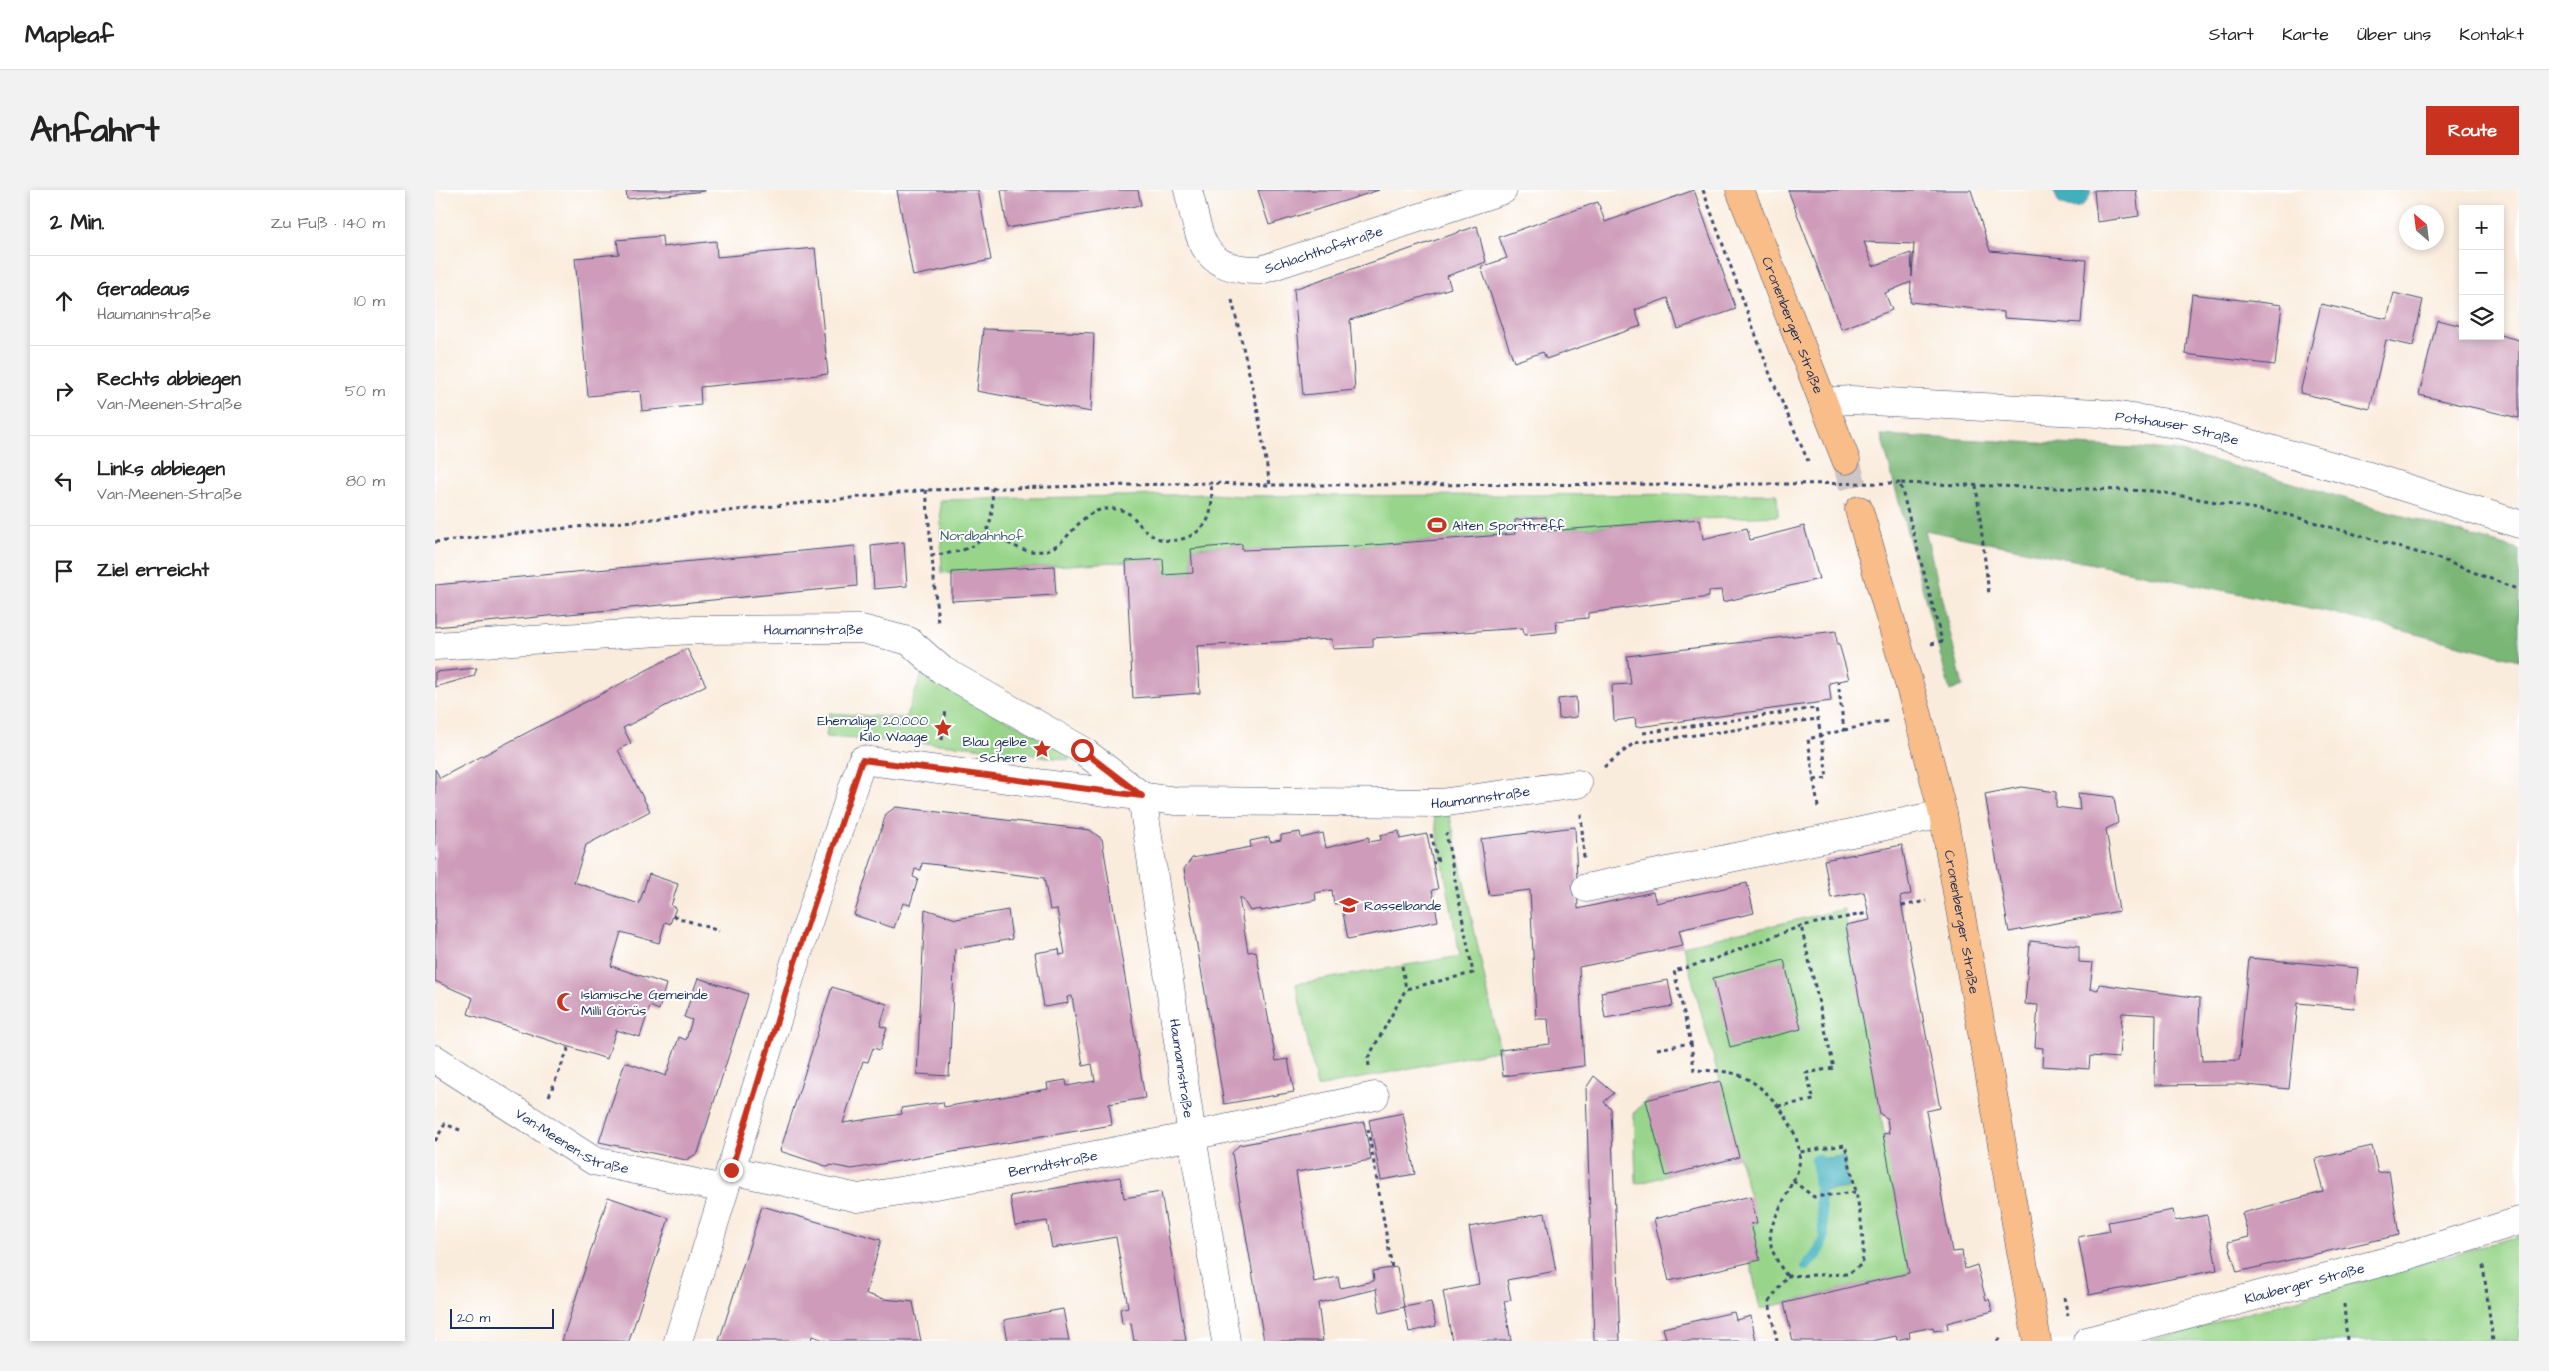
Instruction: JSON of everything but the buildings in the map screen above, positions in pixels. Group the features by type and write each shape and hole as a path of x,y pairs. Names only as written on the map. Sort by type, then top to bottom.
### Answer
{"main road":[{"name":"Cronenberger Straße","path":"1741,190 1846,460"},
{"name":"Cronenberger Straße","path":"1859,510 1913,696 1943,814 2037,1341"}],"street":[{"path":"1188,190 1201,240 1220,265"},
{"name":"Schlachthofstraße","path":"1220,265 1239,270 1261,270 1503,190"},
{"name":"Potshauser Straße","path":"1823,402 1851,400 2098,413 2183,424 2369,476 2519,524"},
{"name":"Haumannstraße","path":"435,646 692,630 862,629 909,641 943,670 1082,750 1142,796 1176,801 1440,803 1579,784"},
{"path":"678,1341 795,962 862,760 1142,796"},
{"name":"Haumannstraße","path":"1142,796 1192,1136 1226,1341"},
{"path":"1586,888 1943,814"},
{"name":"Van-Meenen-Straße","path":"435,1060 594,1161 727,1180"},
{"name":"Berndtstraße","path":"727,1180 858,1198 989,1176 1192,1136 1369,1097"},
{"name":"Klauberger Straße","path":"2087,1341 2406,1256 2519,1221"}],"path":[{"path":"1703,190 1771,377 1808,461"},
{"path":"1220,265 1231,295 1257,407 1270,485"},
{"path":"987,531 1024,550 1038,551 1061,544 1083,519 1092,513 1114,509 1132,515 1156,538 1170,541 1184,539 1196,532 1207,521 1211,506 1211,483"},
{"path":"435,542 926,490 1211,483 1270,485 1900,483 2154,491 2289,515 2440,559 2519,590"},
{"path":"1900,483 1942,641 1928,645"},
{"path":"1975,485 1989,594"},
{"path":"931,555 953,554 974,546 987,531 992,508 992,488"},
{"path":"926,490 943,670"},
{"path":"1838,681 1844,730"},
{"path":"1643,733 1816,708 1827,778 1814,780"},
{"path":"1586,888 1579,784 1586,781 1634,743 1818,719"},
{"path":"1823,840 1808,739 1889,721"},
{"path":"1406,989 1473,973 1440,803"},
{"path":"1902,906 1927,901"},
{"path":"1787,1276 1773,1258 1769,1246 1769,1232 1799,1166 1800,1152 1792,1130 1778,1106 1754,1082 1735,1073 1695,1070 1691,1043 1674,971 1709,961 1801,926 1869,913"},
{"path":"673,916 719,931"},
{"path":"1778,1106 1814,1100 1807,1073 1834,1068 1801,926"},
{"path":"1393,1268 1369,1097 1368,1058 1406,989 1403,966"},
{"path":"1657,1049 1691,1043"},
{"path":"537,1124 569,1047"},
{"path":"435,1141 445,1124 460,1130"},
{"path":"1787,1276 1848,1274 1859,1268 1862,1264 1864,1252 1855,1192 1845,1145 1800,1152"},
{"path":"1793,1181 1814,1197 1855,1192"},
{"path":"2483,1262 2493,1341"},
{"path":"1777,1341 1769,1302 1787,1276"},
{"path":"2344,1300 2347,1341"}],"green space":[{"path":"1881,435 2174,450 2266,475 2519,550 2519,660 2325,611 1925,530 1963,686 1950,691"},
{"name":"Nordbahnhof","path":"1212,494 1241,496 1777,494 1778,516 1700,519 1548,531 1546,517 1515,520 1515,534 1360,546 1242,550 1241,544 1191,549 1193,573 1164,575 1163,559 942,573 940,500"},
{"path":"922,675 1070,753 1069,760 968,746 826,737 829,713 905,718"},
{"path":"1449,812 1500,1050 1317,1087 1296,984 1460,956 1434,815"},
{"path":"1844,909 1909,1273 1760,1309 1750,1262 1751,1224 1757,1223 1739,1157 1636,1184 1634,1113 1646,1100 1720,1081 1683,946"},
{"path":"2519,1236 2519,1341 2150,1341 2472,1249"}],"water":[{"path":"2053,190 2091,191 2083,205 2074,208 2059,203"},
{"path":"1844,1156 1848,1188 1823,1191 1818,1159"}],"waterway":[{"path":"1806,1266 1817,1255 1824,1238 1816,1159 1818,1159"}],"tunnel":[{"path":"1846,460 1859,510"}],"place":[{"name":"Alten Sporttreff","path":"1437,525"},
{"name":"Ehemalige 20.000 Kilo Waage","path":"943,728"},
{"name":"Blau gelbe Schere","path":"1042,749"},
{"name":"Rasselbande","path":"1349,905"},
{"name":"Islamische Gemeinde Milli Görüs","path":"566,1002"}],"route":[{"path":"731,1170 795,962 862,760 1142,796 1082,750"}]}
